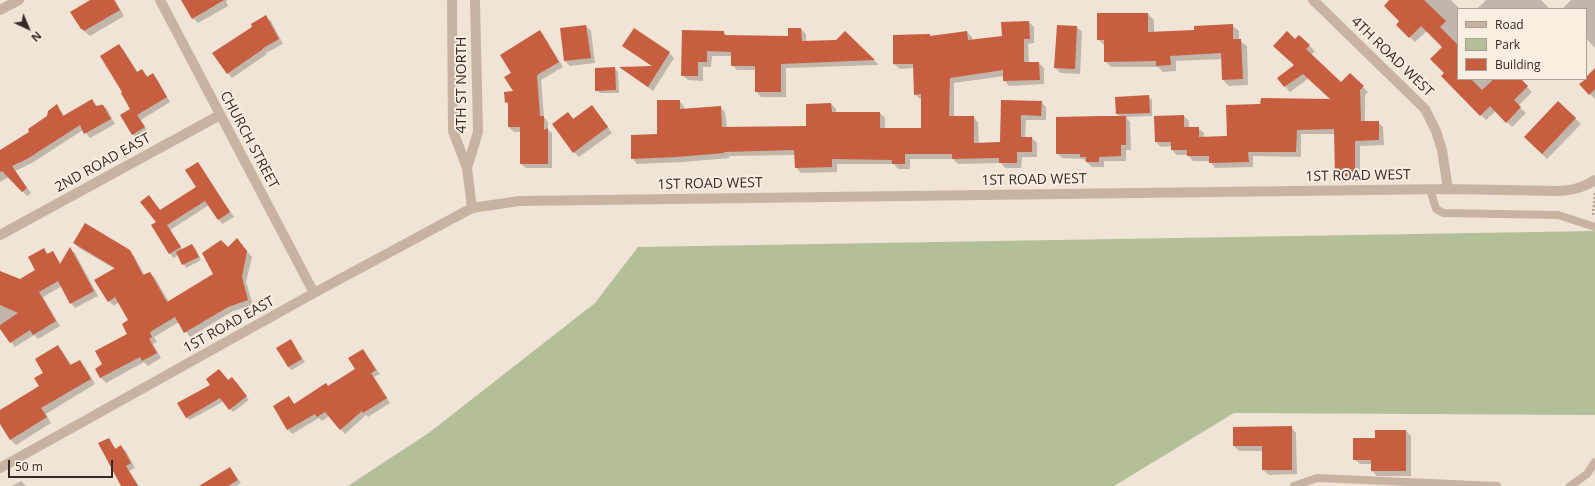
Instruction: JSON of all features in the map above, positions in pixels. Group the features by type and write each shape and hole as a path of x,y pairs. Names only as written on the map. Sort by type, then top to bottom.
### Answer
{"street":[{"path":"0,10 19,0"},
{"name":"CHURCH STREET","path":"160,0 314,293"},
{"name":"4TH ST NORTH","path":"452,0 453,131 467,168"},
{"name":"4TH ST NORTH","path":"467,168 478,132 475,0"},
{"name":"4TH ROAD WEST","path":"1313,0 1425,109 1436,131 1442,150 1448,189"},
{"name":"2ND ROAD EAST","path":"0,235 220,115"},
{"path":"467,168 472,208"},
{"name":"1ST ROAD WEST","path":"472,208 520,201 1430,189 1571,190 1584,187 1595,180"},
{"name":"1ST ROAD EAST","path":"0,468 314,293 472,208"}],"lane":[{"path":"1430,189 1436,209 1443,212 1558,215 1594,227"},
{"path":"1570,486 1587,474 1595,462"},
{"path":"1294,486 1317,478 1497,486"}],"path":[{"path":"1594,227 1595,191"}],"green space":[{"path":"1595,231 1595,415 1234,413 1114,486 348,486 430,432 595,303 638,247"}],"building":[{"path":"90,0 114,0 120,10 84,31 81,29 70,12"},
{"path":"181,0 224,0 192,19"},
{"path":"1389,0 1424,0 1446,21 1440,27 1457,44 1457,80 1472,80 1482,90 1493,80 1522,80 1528,86 1514,100 1521,107 1506,123 1490,106 1480,116 1441,76 1444,73 1430,59 1442,47 1421,26 1409,38 1396,25 1399,21 1384,6"},
{"path":"1097,13 1148,13 1148,32 1194,30 1194,26 1233,24 1233,39 1241,39 1243,79 1222,80 1221,53 1170,56 1171,65 1156,66 1156,61 1104,62 1104,40 1097,40"},
{"path":"266,15 279,39 263,48 227,74 212,53 252,27 251,24"},
{"path":"1029,21 1030,39 1024,39 1024,62 1039,62 1040,80 1003,81 1003,70 950,78 949,116 974,116 974,143 1000,142 1001,100 1042,101 1041,116 1021,115 1021,137 1032,137 1032,152 1017,152 1017,163 999,163 999,158 952,159 952,154 905,154 905,164 892,164 892,160 832,159 832,167 795,168 794,150 724,152 677,157 631,159 631,135 657,134 657,100 680,100 680,109 721,106 722,127 806,126 806,104 831,103 832,112 880,112 880,128 921,128 921,94 914,95 913,64 893,64 893,35 930,34 930,36 967,31 968,40 1002,36 1001,22"},
{"path":"586,25 591,58 564,61 560,28"},
{"path":"1057,25 1077,26 1075,69 1054,68"},
{"path":"634,28 670,52 648,87 619,67 652,66 622,46"},
{"path":"788,28 801,28 802,41 836,40 845,31 875,60 781,64 781,92 755,92 755,66 731,66 731,52 707,51 707,62 698,62 698,76 681,76 682,30 724,31 724,35 788,36"},
{"path":"540,30 559,62 537,75 540,116 544,116 544,130 548,128 548,164 520,164 520,127 508,127 508,102 505,103 504,92 513,91 504,77 511,73 500,55"},
{"path":"1287,31 1295,39 1299,35 1310,45 1306,49 1341,82 1350,73 1364,86 1360,90 1361,121 1379,121 1379,140 1355,141 1355,176 1335,176 1334,129 1297,130 1296,152 1248,152 1249,162 1209,163 1209,156 1187,156 1187,150 1171,150 1171,142 1155,142 1154,116 1184,115 1184,127 1199,127 1199,137 1227,136 1226,105 1260,104 1261,98 1330,99 1303,74 1284,87 1277,78 1294,65 1273,46"},
{"path":"119,44 137,72 142,69 147,77 153,73 167,97 137,115 145,127 132,135 120,115 130,109 121,93 122,92 100,56"},
{"path":"615,67 616,90 595,91 595,68"},
{"path":"1595,68 1595,89 1589,95 1579,84 1587,80 1587,76"},
{"path":"1149,95 1150,113 1116,114 1115,97"},
{"path":"92,99 96,106 103,105 111,119 84,134 80,125 27,159 12,166 27,188 22,192 2,171 0,172 0,150 29,132 28,129 47,116 48,111 57,104 63,116"},
{"path":"1558,101 1576,118 1542,154 1524,137"},
{"path":"592,105 608,127 573,153 552,124 568,112 573,119"},
{"path":"1126,116 1126,145 1121,145 1121,156 1099,157 1099,162 1086,162 1086,157 1080,157 1080,154 1056,154 1056,117"},
{"path":"198,162 230,212 218,220 205,201 167,225 181,247 169,254 151,225 156,222 140,202 149,195 160,210 196,187 185,170"},
{"path":"85,223 130,250 143,275 150,272 167,302 213,274 202,253 221,240 228,247 237,238 247,251 242,277 248,300 228,307 184,333 175,317 150,332 152,337 149,339 157,353 142,361 140,357 100,378 95,369 102,364 95,351 127,334 122,324 128,320 115,297 108,302 94,280 115,268 73,243"},
{"path":"192,244 199,257 182,265 176,252"},
{"path":"70,247 94,291 70,304 58,281 39,292 56,321 33,335 30,330 10,343 0,329 0,325 18,313 0,305 0,271 20,279 35,270 28,257 44,248 47,254 53,251 60,264"},
{"path":"291,339 302,359 288,367 276,348"},
{"path":"58,345 70,365 80,360 91,379 41,408 47,417 10,440 0,424 0,410 39,386 34,378 43,373 35,359"},
{"path":"363,349 376,370 371,373 387,398 363,413 362,411 340,430 325,412 317,417 315,414 287,430 273,406 289,396 294,404 326,383 328,386 355,369 348,358"},
{"path":"219,369 228,380 232,377 247,396 229,410 220,398 186,418 177,403 210,385 206,379"},
{"path":"1292,426 1292,470 1262,470 1262,446 1233,446 1233,427"},
{"path":"1375,430 1406,430 1406,471 1371,471 1371,460 1353,460 1353,438 1375,438"},
{"path":"109,438 115,449 121,445 131,463 126,466 138,486 121,486 98,443"},
{"path":"230,467 238,480 228,486 199,486"}]}
